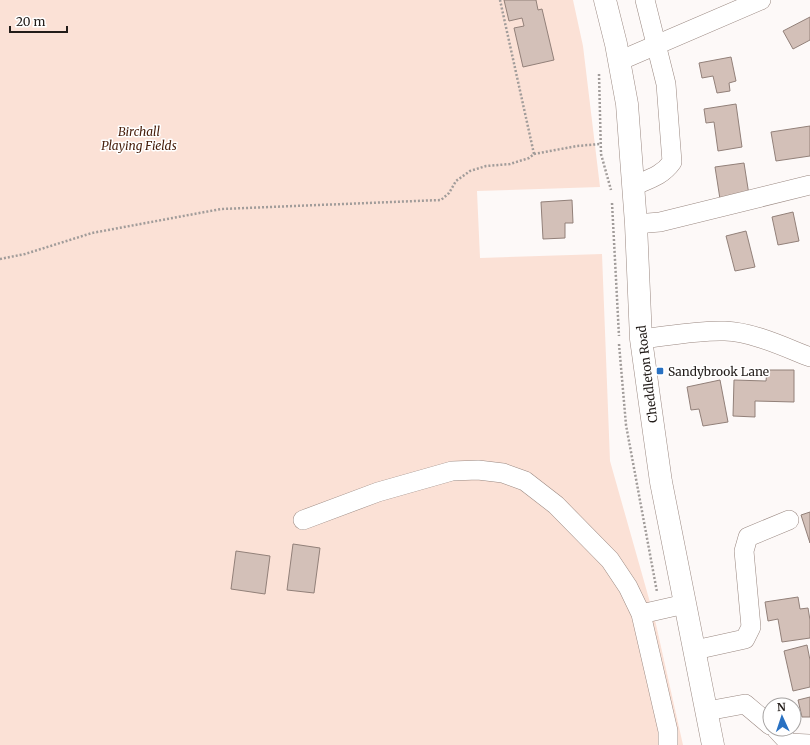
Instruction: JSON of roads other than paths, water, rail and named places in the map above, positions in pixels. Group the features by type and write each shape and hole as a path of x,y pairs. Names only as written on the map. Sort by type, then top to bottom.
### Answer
{"highway":[{"name":"Cheddleton Road","path":"605,0 616,44 627,104 636,224 641,339 661,482 713,745"}],"street":[{"path":"633,186 659,175 672,162 666,84 645,0"},
{"path":"619,61 761,0"},
{"path":"636,224 660,222 810,185"},
{"path":"641,339 725,331 761,338 810,357"},
{"path":"303,520 378,492 452,471 478,470 503,473 525,481 556,504 610,560 628,587 641,614 668,731 668,745"},
{"path":"695,650 744,639 751,627 744,551 748,537 789,520"},
{"path":"641,614 685,604"},
{"path":"707,711 745,704 762,718"},
{"path":"789,744 809,744"}],"place":[{"name":"Sandybrook Lane","path":"660,371"}],"park label":[{"name":"Birchall Playing Fields","path":"139,138"}]}
